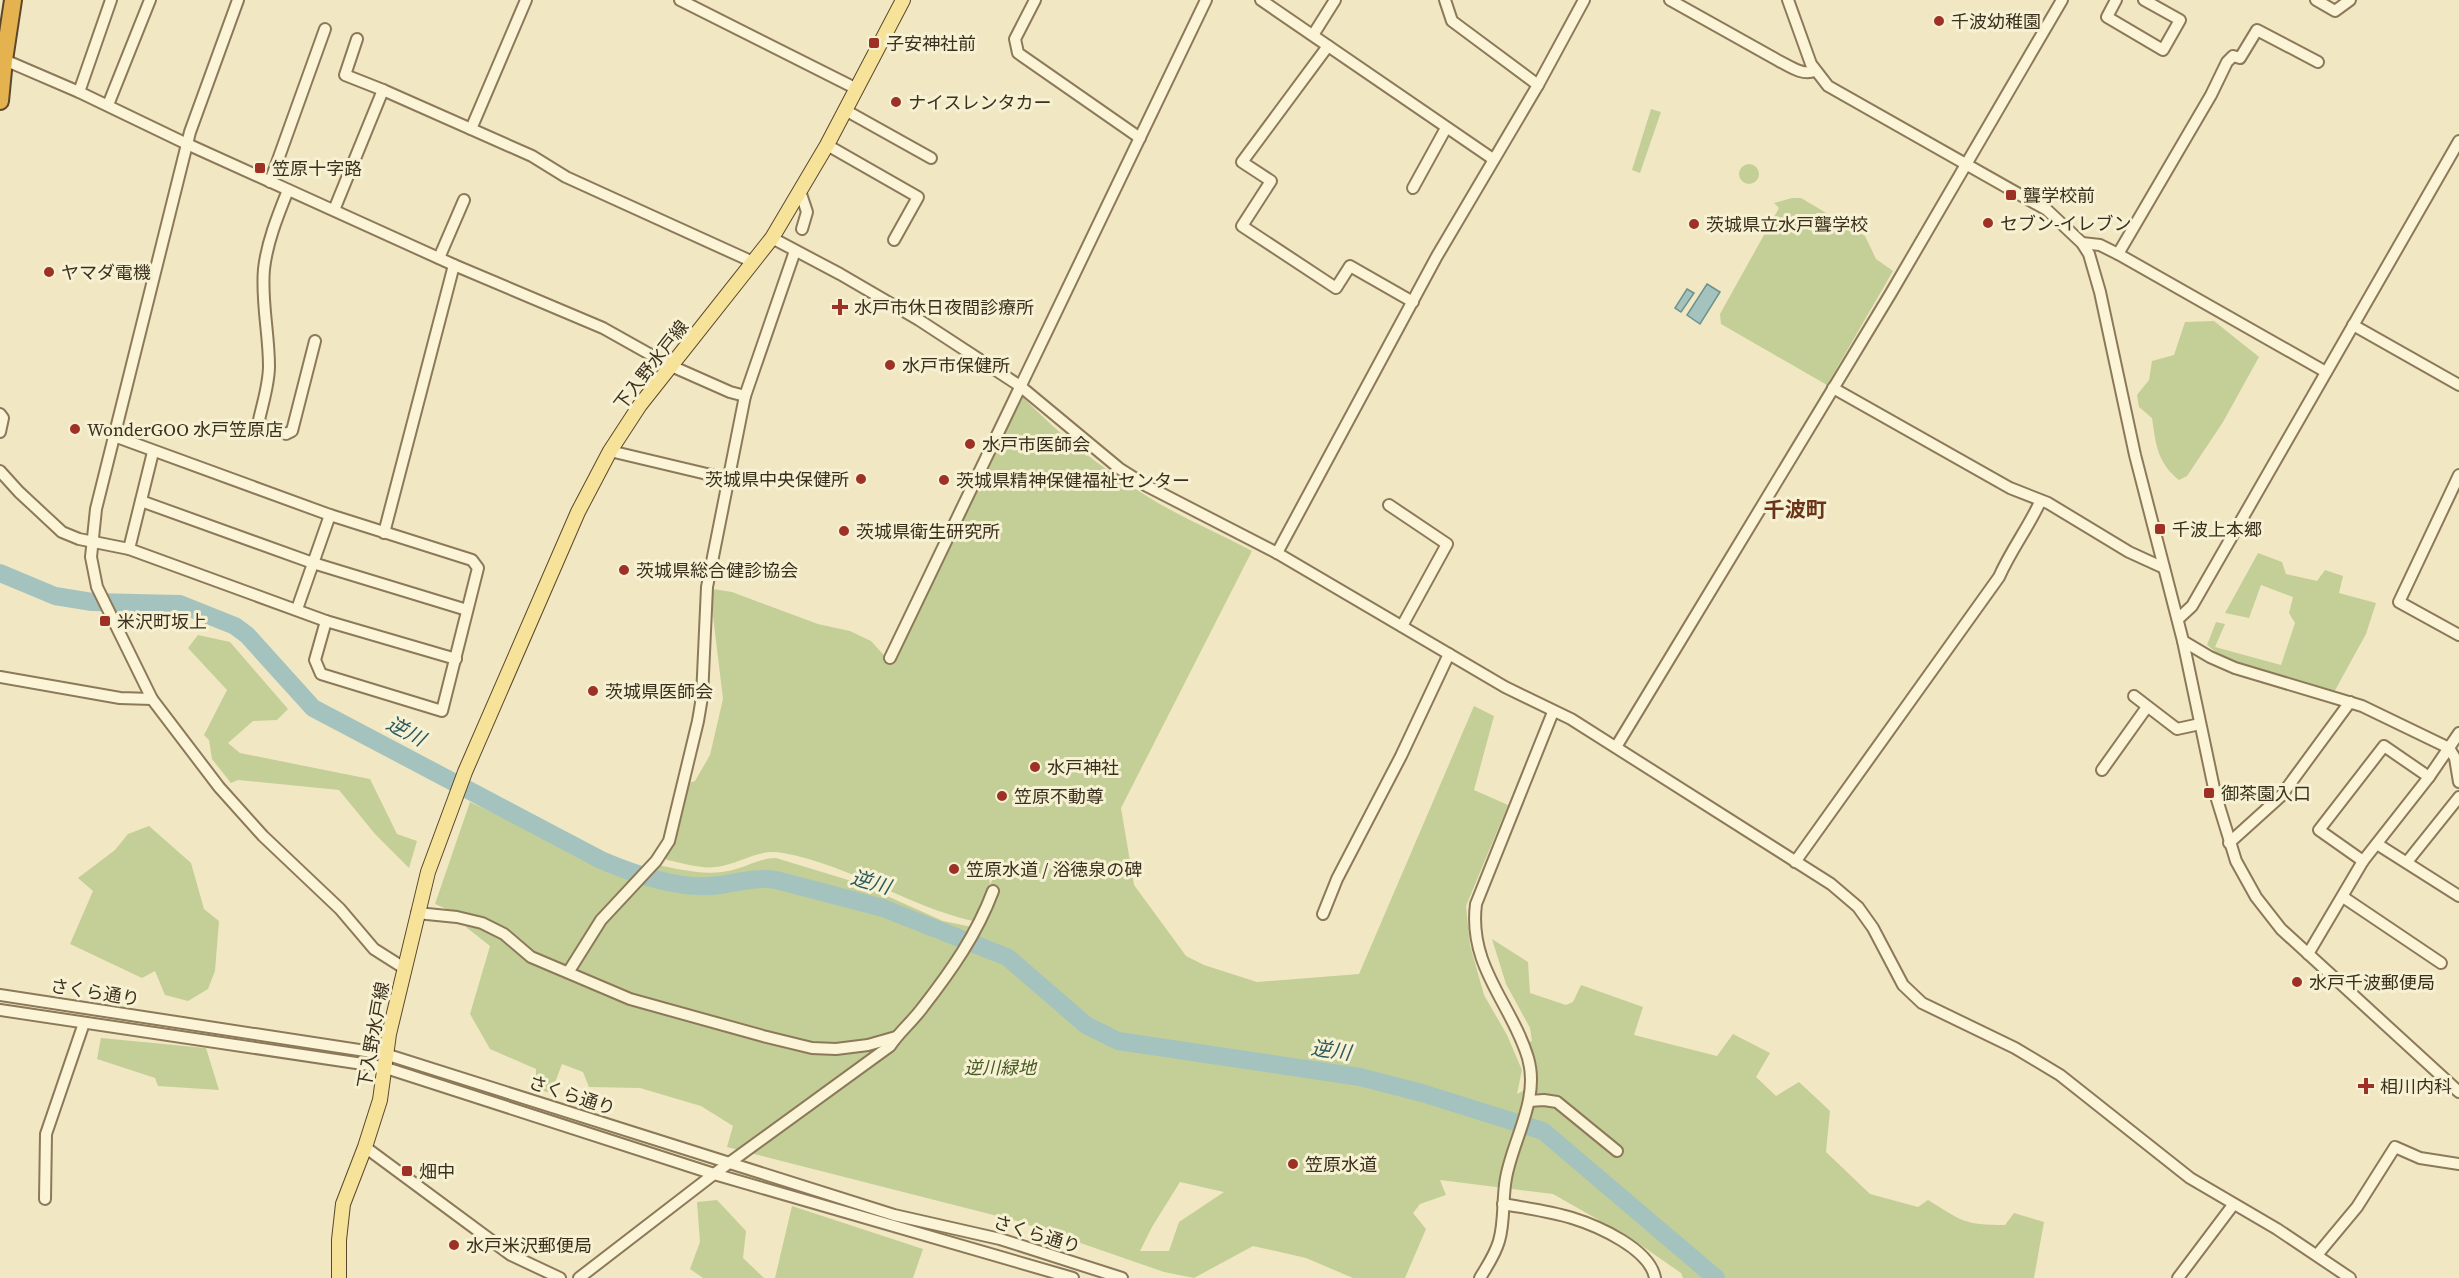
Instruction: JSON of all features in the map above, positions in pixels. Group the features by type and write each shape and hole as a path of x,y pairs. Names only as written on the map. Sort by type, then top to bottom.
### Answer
{"highway":[{"path":"0,101 2,59 13,0"}],"main road":[{"name":"下入野水戸線","path":"339,1278 339,1240 343,1204 380,1100 384,1061 428,872 454,798 578,512 610,451 669,365 772,238 827,145 903,0"}],"street":[{"path":"79,92 111,0"},
{"path":"108,105 150,0"},
{"path":"238,0 187,144 96,509 90,556 97,587 110,617 152,699 219,787 263,836 340,909 374,949 404,968"},
{"path":"471,129 526,0"},
{"path":"680,0 857,88"},
{"path":"1035,0 1015,39 1018,53 1140,138"},
{"path":"890,658 1206,0"},
{"path":"1261,0 1493,159"},
{"path":"1313,35 1335,0"},
{"path":"1445,0 1452,21 1538,85"},
{"path":"1277,553 1339,433 1493,159 1538,85 1584,0"},
{"path":"1670,0 1732,37 1788,66 1809,73 1814,71"},
{"path":"1788,0 1814,71 1828,86 2047,210 2082,243 2089,254 2100,292 2134,455 2178,619 2215,793 2236,861 2256,897 2282,929 2459,1092"},
{"path":"1616,747 1833,388 2062,0"},
{"path":"2116,0 2107,17 2163,50 2180,20 2144,0"},
{"path":"2316,0 2335,11 2350,0"},
{"path":"270,182 325,29"},
{"path":"2118,254 2211,95 2227,62 2233,56 2240,58 2256,30 2318,62"},
{"path":"357,39 345,75 532,156 566,177 753,262"},
{"path":"1328,46 1242,162 1270,181 1242,226 1336,288 1350,266 1413,302"},
{"path":"2,59 108,105 187,144 454,265 603,328 669,365 730,392 745,396"},
{"path":"334,210 383,90"},
{"path":"845,110 931,158"},
{"path":"1413,188 1446,128"},
{"path":"2178,619 2192,606 2459,141"},
{"path":"827,145 918,197 894,240"},
{"path":"288,190 275,222 264,266 263,283 269,366 261,425 286,434 292,431 315,341"},
{"path":"801,191 807,212 802,229"},
{"path":"439,258 464,200"},
{"path":"772,238 919,320 1020,386 1120,469 1147,486 1277,553 1449,654 1553,712 1571,719 1838,889 1858,907 1873,928 1903,985 1930,1008 2015,1048 2060,1075 2190,1178 2277,1229 2350,1278"},
{"path":"2082,243 2100,245 2118,254 2326,372"},
{"path":"569,971 601,920 651,865 669,841 698,721 702,697 708,587 745,396 795,250"},
{"path":"384,532 454,265"},
{"path":"2354,325 2459,385"},
{"path":"1833,388 2010,488 2040,502 2048,503 2128,552 2164,568"},
{"path":"0,414 3,418 0,432"},
{"path":"114,436 330,515 472,561 478,568 442,711 321,674 315,660 326,621"},
{"path":"610,451 728,479"},
{"path":"129,549 153,452"},
{"path":"0,471 62,532 90,543 129,549 326,621 456,659"},
{"path":"2459,475 2399,602 2459,635"},
{"path":"141,501 313,563 467,610"},
{"path":"1795,862 1999,577 2011,550 2032,520 2040,502"},
{"path":"1389,505 1447,544 1402,626"},
{"path":"297,609 330,515"},
{"path":"2183,641 2235,668 2350,702 2449,748 2455,758 2459,782"},
{"path":"1323,914 1337,879 1401,756 1449,654"},
{"path":"0,677 120,698 152,699"},
{"path":"2134,696 2177,729 2200,724"},
{"path":"2229,843 2281,796 2350,702"},
{"path":"2102,770 2147,707"},
{"path":"1480,1278 1498,1245 1502,1228 1506,1179 1515,1141 1528,1106 1531,1072 1528,1058 1492,985 1477,941 1474,920 1476,904 1553,712"},
{"path":"2308,954 2363,861 2429,777 2459,733"},
{"path":"2363,861 2319,830 2384,746 2429,777"},
{"path":"2407,862 2459,797"},
{"path":"2377,844 2459,896"},
{"path":"579,1278 714,1174 891,1046 896,1037 908,1027 923,1008 961,954 975,931 993,891"},
{"path":"2343,897 2441,963"},
{"path":"417,913 482,922 504,934 531,957 652,1006 812,1048 836,1049 868,1046 896,1037"},
{"name":"さくら通り","path":"0,995 384,1061 730,1163 894,1215 1000,1239 1122,1278"},
{"name":"さくら通り","path":"0,1010 84,1023 384,1061 714,1174 1073,1278"},
{"path":"45,1199 46,1134 84,1023"},
{"path":"1528,1106 1544,1100 1557,1102 1617,1151"},
{"path":"365,1147 511,1255 560,1278"},
{"path":"2317,1255 2357,1207 2395,1147 2420,1158 2459,1164"},
{"path":"1503,1204 1572,1218 1630,1244 1644,1256 1656,1278"},
{"path":"2178,1278 2233,1205"}],"green space":[{"path":"1651,109 1661,112 1640,173 1632,170"},
{"path":"1749,164 1756,167 1759,174 1756,181 1749,184 1742,181 1739,174 1742,167"},
{"path":"1801,198 1865,236 1876,259 1893,271 1827,385 1721,324 1720,314 1779,208 1774,203"},
{"path":"2214,321 2259,357 2223,422 2187,476 2179,480 2162,460 2156,445 2152,418 2139,407 2137,395 2149,380 2152,361 2174,355 2185,322"},
{"name":"逆川緑地","path":"1022,396 1065,437 1128,484 1158,503 1252,551 1121,808 1134,885 1186,956 1204,965 1257,982 1359,974 1474,706 1494,716 1474,790 1508,805 1466,906 1470,945 1484,995 1507,1035 1522,1070 1517,1094 1537,1086 1537,1066 1529,1042 1532,1041 1530,1028 1506,984 1492,939 1528,962 1530,993 1566,1005 1573,1002 1581,985 1643,1007 1634,1035 1717,1056 1733,1034 1770,1053 1756,1077 1776,1096 1799,1082 1830,1111 1826,1152 1870,1194 1918,1207 1928,1200 1956,1217 1972,1223 2005,1225 2014,1213 2044,1222 2034,1278 1683,1278 1681,1273 1632,1239 1553,1194 1440,1180 1446,1195 1420,1204 1413,1213 1426,1229 1405,1278 1353,1278 1306,1258 1253,1246 1194,1278 1164,1272 1017,1221 727,1147 733,1126 701,1106 640,1088 589,1087 583,1072 562,1064 551,1093 536,1089 536,1069 490,1049 470,1014 490,946 466,927 467,918 435,904 470,802 641,883 658,867 657,865 696,872 716,872 776,858 858,883 943,921 972,927 996,871 989,877 990,884 973,921 925,906 832,867 783,853 758,854 725,865 710,867 667,860 665,857 686,784 695,781 710,755 723,699 712,608 713,589 732,592 818,624 850,631 871,641 891,663","holes":["1180,1182 1224,1192 1179,1222 1169,1251 1140,1251"]},
{"path":"2258,553 2282,562 2286,574 2317,581 2325,570 2343,576 2339,593 2376,603 2366,634 2333,694 2221,656 2207,645 2216,622 2225,624 2215,647 2281,665 2295,623 2289,613 2293,597 2261,585 2249,618 2225,613"},
{"path":"198,635 230,642 288,709 277,720 253,721 228,743 240,753 370,779 397,834 417,841 409,868 375,834 339,790 238,780 231,783 212,759 209,740 204,735 227,690 188,648"},
{"path":"149,826 191,863 204,909 219,921 215,971 208,989 188,1001 165,995 155,971 142,978 70,944 93,891 78,878 115,850 128,834"},
{"path":"101,1038 206,1048 219,1090 158,1086 155,1078 97,1059"},
{"path":"717,1200 746,1231 743,1258 764,1278 703,1278 690,1269 700,1242 697,1202"},
{"path":"792,1206 923,1249 913,1278 775,1278"}],"water":[{"path":"1707,284 1720,292 1700,324 1687,315"},
{"path":"1687,289 1694,293 1681,312 1675,308"}],"waterway":[{"name":"逆川","path":"0,573 55,596 92,602 180,604 235,626 247,635 313,708 601,860 629,871 690,886 720,885 754,879 776,880 883,908 1007,957 1086,1025 1118,1041 1360,1077 1422,1093 1543,1131 1716,1278"}],"place":[{"name":"千波幼稚園","path":"1939,21"},
{"name":"子安神社前","path":"874,43"},
{"name":"ナイスレンタカー","path":"896,102"},
{"name":"笠原十字路","path":"260,168"},
{"name":"聾学校前","path":"2011,195"},
{"name":"セブン-イレブン","path":"1988,223"},
{"name":"茨城県立水戸聾学校","path":"1694,224"},
{"name":"ヤマダ電機","path":"49,272"},
{"name":"水戸市休日夜間診療所","path":"840,307"},
{"name":"水戸市保健所","path":"890,365"},
{"name":"WonderGOO 水戸笠原店","path":"75,429"},
{"name":"水戸市医師会","path":"970,444"},
{"name":"茨城県中央保健所","path":"861,479"},
{"name":"茨城県精神保健福祉センター","path":"944,480"},
{"name":"千波上本郷","path":"2160,529"},
{"name":"茨城県衛生研究所","path":"844,531"},
{"name":"茨城県総合健診協会","path":"624,570"},
{"name":"米沢町坂上","path":"105,621"},
{"name":"茨城県医師会","path":"593,691"},
{"name":"水戸神社","path":"1035,767"},
{"name":"御茶園入口","path":"2209,793"},
{"name":"笠原不動尊","path":"1002,796"},
{"name":"笠原水道 / 浴徳泉の碑","path":"954,869"},
{"name":"水戸千波郵便局","path":"2297,982"},
{"name":"相川内科","path":"2366,1086"},
{"name":"笠原水道","path":"1293,1164"},
{"name":"畑中","path":"407,1171"},
{"name":"水戸米沢郵便局","path":"454,1245"}],"district":[{"name":"千波町","path":"1795,509"}]}
